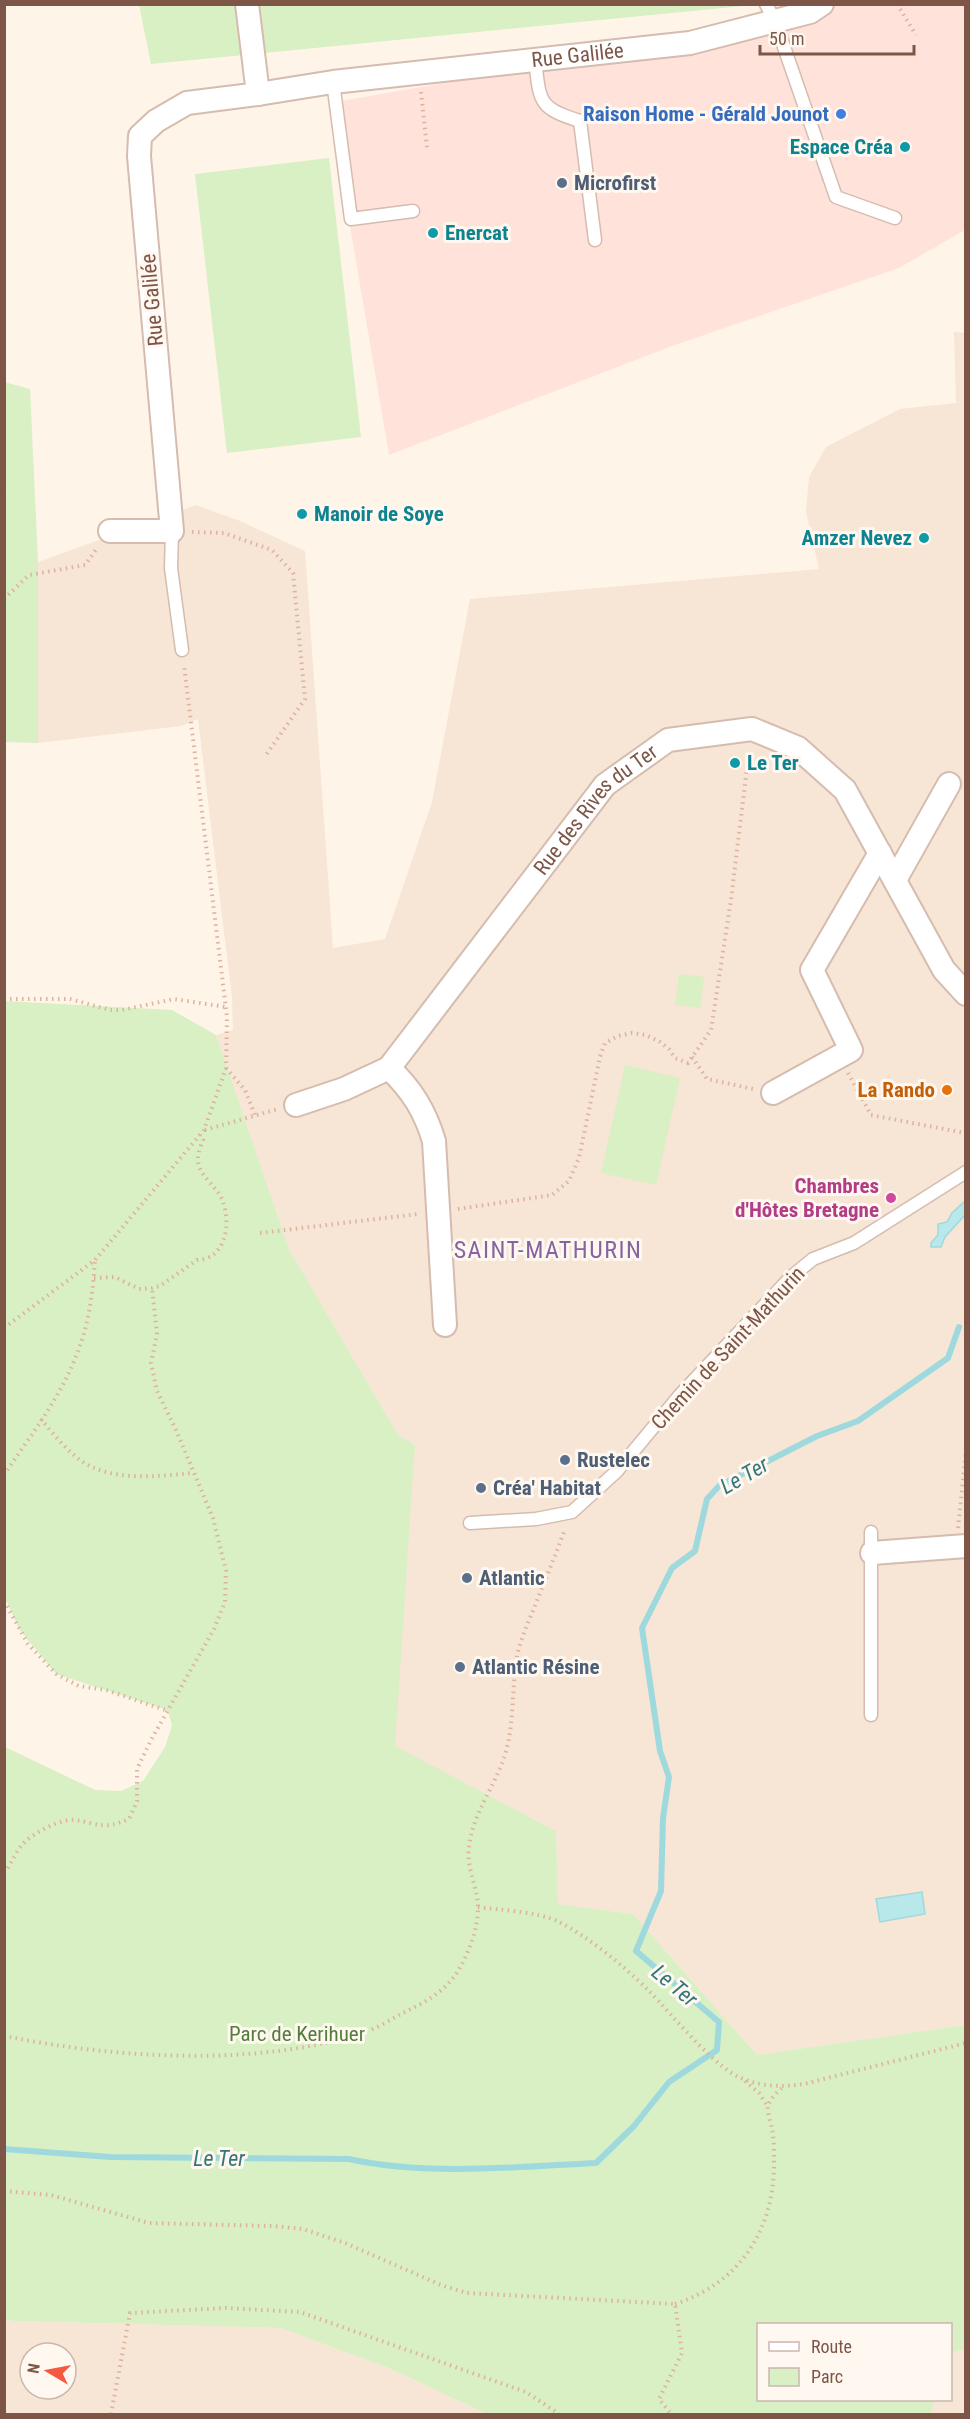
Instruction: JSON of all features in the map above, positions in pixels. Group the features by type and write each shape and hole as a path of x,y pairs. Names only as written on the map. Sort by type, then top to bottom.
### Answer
{"street":[{"path":"247,4 258,94"},
{"name":"Rue Galilée","path":"172,531 139,156 140,136 156,121 187,103 333,82 690,43 771,13 810,12 822,4"},
{"path":"111,531 172,531"},
{"name":"Rue des Rives du Ter","path":"296,1105 344,1089 389,1068 605,785 668,740 752,729 798,748 845,790 944,970 966,994"},
{"path":"895,880 949,784"},
{"path":"773,1093 851,1050 812,970 880,853"},
{"path":"389,1068 401,1079 426,1115 434,1141 445,1325"},
{"path":"872,1543 962,1546"}],"lane":[{"path":"771,13 836,197 895,218"},
{"path":"535,60 538,87 544,103 554,113 580,121 595,240"},
{"path":"333,82 351,219 413,211"},
{"path":"172,531 171,568 182,650"},
{"name":"Chemin de Saint-Mathurin","path":"572,1512 617,1471 681,1395 791,1277 813,1259 854,1244 966,1172"},
{"path":"470,1523 536,1518 572,1512"},
{"path":"871,1715 872,1543"}],"path":[{"path":"897,4 916,35"},
{"path":"419,73 427,148"},
{"path":"4,599 29,575 85,565 111,531"},
{"path":"172,531 224,533 253,543 272,550 293,573 305,699 266,755"},
{"path":"5,1328 95,1260 204,1130 226,1068 226,1007 182,650"},
{"path":"260,1233 438,1212 552,1195 569,1181 579,1158 605,1043 618,1035 632,1033 645,1035 669,1049 675,1058 688,1063 711,1030 752,729"},
{"path":"4,999 70,999 110,1010 122,1010 174,999 226,1007"},
{"path":"692,1057 706,1079 773,1093"},
{"path":"226,1068 245,1090 255,1115"},
{"path":"852,1080 871,1115 965,1133"},
{"path":"204,1130 262,1113"},
{"path":"94,1278 115,1277 139,1289 152,1288 160,1286 197,1260 205,1260 217,1252 225,1241 223,1201 202,1174 197,1159 203,1140 200,1135"},
{"path":"4,1475 41,1419 78,1352 93,1295 95,1260"},
{"path":"4,1873 22,1844 45,1828 72,1819 101,1827 116,1825 129,1819 137,1801 137,1768 214,1629 225,1602 226,1571 213,1518 157,1391 151,1363 157,1334 152,1288"},
{"path":"41,1419 61,1443 90,1466 116,1474 149,1477 193,1473"},
{"path":"962,1546 966,1451"},
{"path":"4,2036 39,2043 132,2053 207,2055 258,2052 321,2044 367,2032 432,1999 447,1986 459,1970 471,1942 478,1907 469,1866 469,1848 472,1831 506,1754 512,1720 518,1652 572,1512"},
{"path":"4,1601 28,1644 56,1674 79,1686 106,1689 168,1712"},
{"path":"4,2191 51,2195 149,2223 303,2229 345,2243 441,2285 467,2292 675,2304 695,2298 712,2288 751,2248 769,2213 774,2188 773,2132 768,2107 759,2093 716,2062 624,1969 559,1922 547,1917 478,1907"},
{"path":"744,2080 782,2088 966,2043"},
{"path":"768,2107 775,2094 782,2088"},
{"path":"671,2415 658,2399 682,2353 675,2304"},
{"path":"111,2415 130,2313 226,2308 300,2312 526,2392 559,2415"}],"shaded area":[{"path":"757,5 965,5 965,230 899,268 672,346 389,455 329,103 770,26"},
{"path":"954,332 965,333 965,2025 757,2055 633,1914 558,1904 556,1831 394,1746 415,1445 398,1435 289,1249 216,1035 233,1030 232,997 198,719 181,726 38,743 38,562 196,505 240,521 305,551 333,948 385,939 432,802 470,599 819,569 806,512 809,477 826,447 900,409 956,403"},
{"path":"5,2319 281,2328 391,2369 487,2414 5,2414"},
{"path":"965,2349 965,2414 930,2414 935,2401 952,2401 952,2353"}],"green space":[{"path":"742,4 743,6 151,64 139,5"},
{"path":"329,158 361,437 227,453 195,174"},
{"path":"4,382 30,389 38,562 38,743 5,742 4,495 8,494 4,494"},
{"path":"679,974 704,977 700,1008 675,1005"},
{"name":"Parc de Kerihuer","path":"5,1001 172,1010 216,1035 289,1249 398,1435 415,1445 395,1746 556,1831 558,1904 633,1914 757,2055 965,2025 965,2349 952,2353 952,2323 757,2323 757,2401 935,2401 930,2414 487,2414 391,2369 281,2328 5,2319 5,1747 95,1790 121,1791 143,1781 165,1747 172,1725 168,1712 164,1709 56,1674 19,1629 5,1598"},
{"path":"625,1065 680,1078 656,1185 601,1173"}],"water":[{"path":"965,1201 965,1215 945,1237 941,1247 931,1247 931,1243 938,1235 938,1224 947,1222 952,1213"},
{"path":"922,1892 925,1914 880,1922 876,1899"}],"waterway":[{"name":"Le Ter","path":"4,2149 110,2157 349,2159 378,2164 440,2169 596,2163 634,2126 669,2082 717,2050 719,2022 636,1951 661,1891 663,1818 669,1777 660,1751 642,1628 672,1568 695,1551 707,1499 719,1486 817,1436 858,1421 948,1358 959,1327"}],"place":[{"name":"Raison Home - Gérald Jounot","path":"841,114"},
{"name":"Espace Créa","path":"905,147"},
{"name":"Microfirst","path":"562,183"},
{"name":"Enercat","path":"433,233"},
{"name":"Manoir de Soye","path":"302,514"},
{"name":"Amzer Nevez","path":"924,538"},
{"name":"Le Ter","path":"735,763"},
{"name":"La Rando","path":"947,1090"},
{"name":"Chambres d'Hôtes Bretagne","path":"891,1198"},
{"name":"Rustelec","path":"565,1460"},
{"name":"Créa' Habitat","path":"481,1488"},
{"name":"Atlantic","path":"467,1578"},
{"name":"Atlantic Résine","path":"460,1667"}],"district":[{"name":"SAINT-MATHURIN","path":"548,1250"}]}
